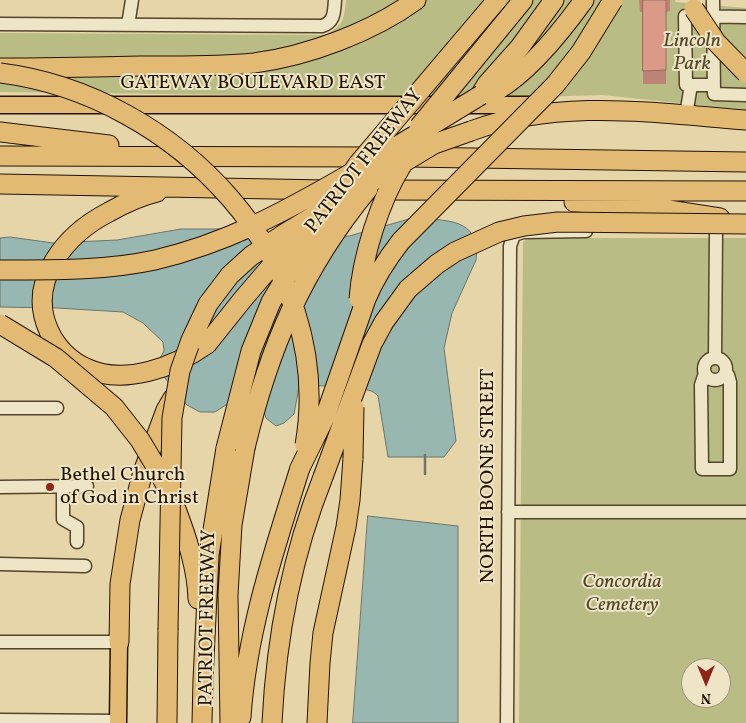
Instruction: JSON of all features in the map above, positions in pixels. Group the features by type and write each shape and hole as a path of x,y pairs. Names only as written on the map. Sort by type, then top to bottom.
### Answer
{"highway":[{"path":"0,68 219,65 256,62 286,57 346,37 378,22 416,0"},
{"name":"PATRIOT FREEWAY","path":"202,723 209,555 235,448 252,351 271,302 358,164 496,0"},
{"name":"PATRIOT FREEWAY","path":"230,723 228,595 235,448 255,404 280,332 308,274 343,219 523,0"},
{"path":"481,95 487,84 520,47 554,0"},
{"path":"0,270 98,269 153,260 198,249 236,235 286,210 417,135 481,95 494,92 515,77 543,51 584,0"},
{"path":"300,468 325,417 366,299 386,260 401,241 556,85 581,52 613,0"},
{"path":"691,3 716,42 746,73"},
{"path":"0,73 36,80 85,96 143,124 176,146 213,178 242,213 270,254 288,290 304,340 309,380 308,430 300,468 260,598 250,648 240,723"},
{"path":"317,723 323,632 350,500 355,362 360,290 366,258 376,221 391,182 456,82"},
{"path":"167,723 172,418 180,371 191,340 208,304 230,276 252,256 284,234 434,144 486,125 526,115 597,110 746,120"},
{"path":"0,132 114,145 448,149 497,157"},
{"path":"585,159 649,152 746,152"},
{"path":"0,156 497,157 746,162"},
{"path":"119,642 120,584 130,520 143,472 166,410 184,378 243,299 358,164"},
{"path":"0,184 503,195 746,190"},
{"path":"0,195 58,184"},
{"path":"176,187 144,195 100,216 78,232 58,254 44,281 42,297 45,322 52,338 60,349 85,368 100,373 116,375 133,374 158,369 196,352 208,344"},
{"path":"530,195 636,205 746,223"},
{"path":"272,723 278,652 302,537 372,344 395,304 408,289 429,270 455,252 499,232 533,225 558,222 746,223"},
{"path":"0,324 56,358 114,406 140,440 158,470 176,509 190,550 197,584 203,680"}],"main road":[{"name":"GATEWAY BOULEVARD EAST","path":"0,106 602,105 746,114"},
{"path":"118,722 119,642"}],"street":[{"path":"128,25 132,0"},
{"path":"0,24 306,27 328,24 333,18 335,0"},
{"path":"713,0 714,94 746,95"},
{"path":"714,85 686,85 685,16 746,17"},
{"path":"687,109 691,85"},
{"path":"715,357 716,231 746,231"},
{"name":"NORTH BOONE STREET","path":"506,723 510,251 512,239 514,235 529,232 716,231"},
{"path":"715,357 706,362 701,385 702,469 730,469 730,382 725,374"},
{"path":"705,373 709,378 716,380 725,374 727,370 725,363 715,357"},
{"path":"0,408 57,408"},
{"path":"63,486 64,519 77,527 77,542"},
{"path":"0,487 87,486"},
{"path":"508,512 746,512"},
{"path":"0,564 86,566"},
{"path":"0,642 119,642"},
{"path":"0,720 118,722"}],"green space":[{"name":"Lincoln Park","path":"346,0 675,0 675,2 746,8 746,110 602,95 504,98 0,92 0,33 325,35 336,28 342,21"},
{"name":"Concordia Cemetery","path":"529,238 746,238 746,723 519,723 523,242"}],"water":[{"path":"413,218 448,221 458,224 466,228 473,235 476,246 476,260 452,313 444,348 456,441 444,457 388,457 378,396 374,392 335,386 299,387 294,414 284,423 276,426 266,418 262,407 247,399 229,403 215,412 200,412 187,405 164,377 160,358 164,351 163,342 143,323 123,312 0,307 0,238 10,237 53,243 117,240 181,229 220,229 269,238 349,236"},
{"path":"368,516 458,526 458,723 353,723"}],"building":[{"path":"643,0 666,0 666,70 643,71"}],"waterway":[{"path":"425,455 425,474"}],"place":[{"name":"Bethel Church of God in Christ","path":"50,487"}]}
